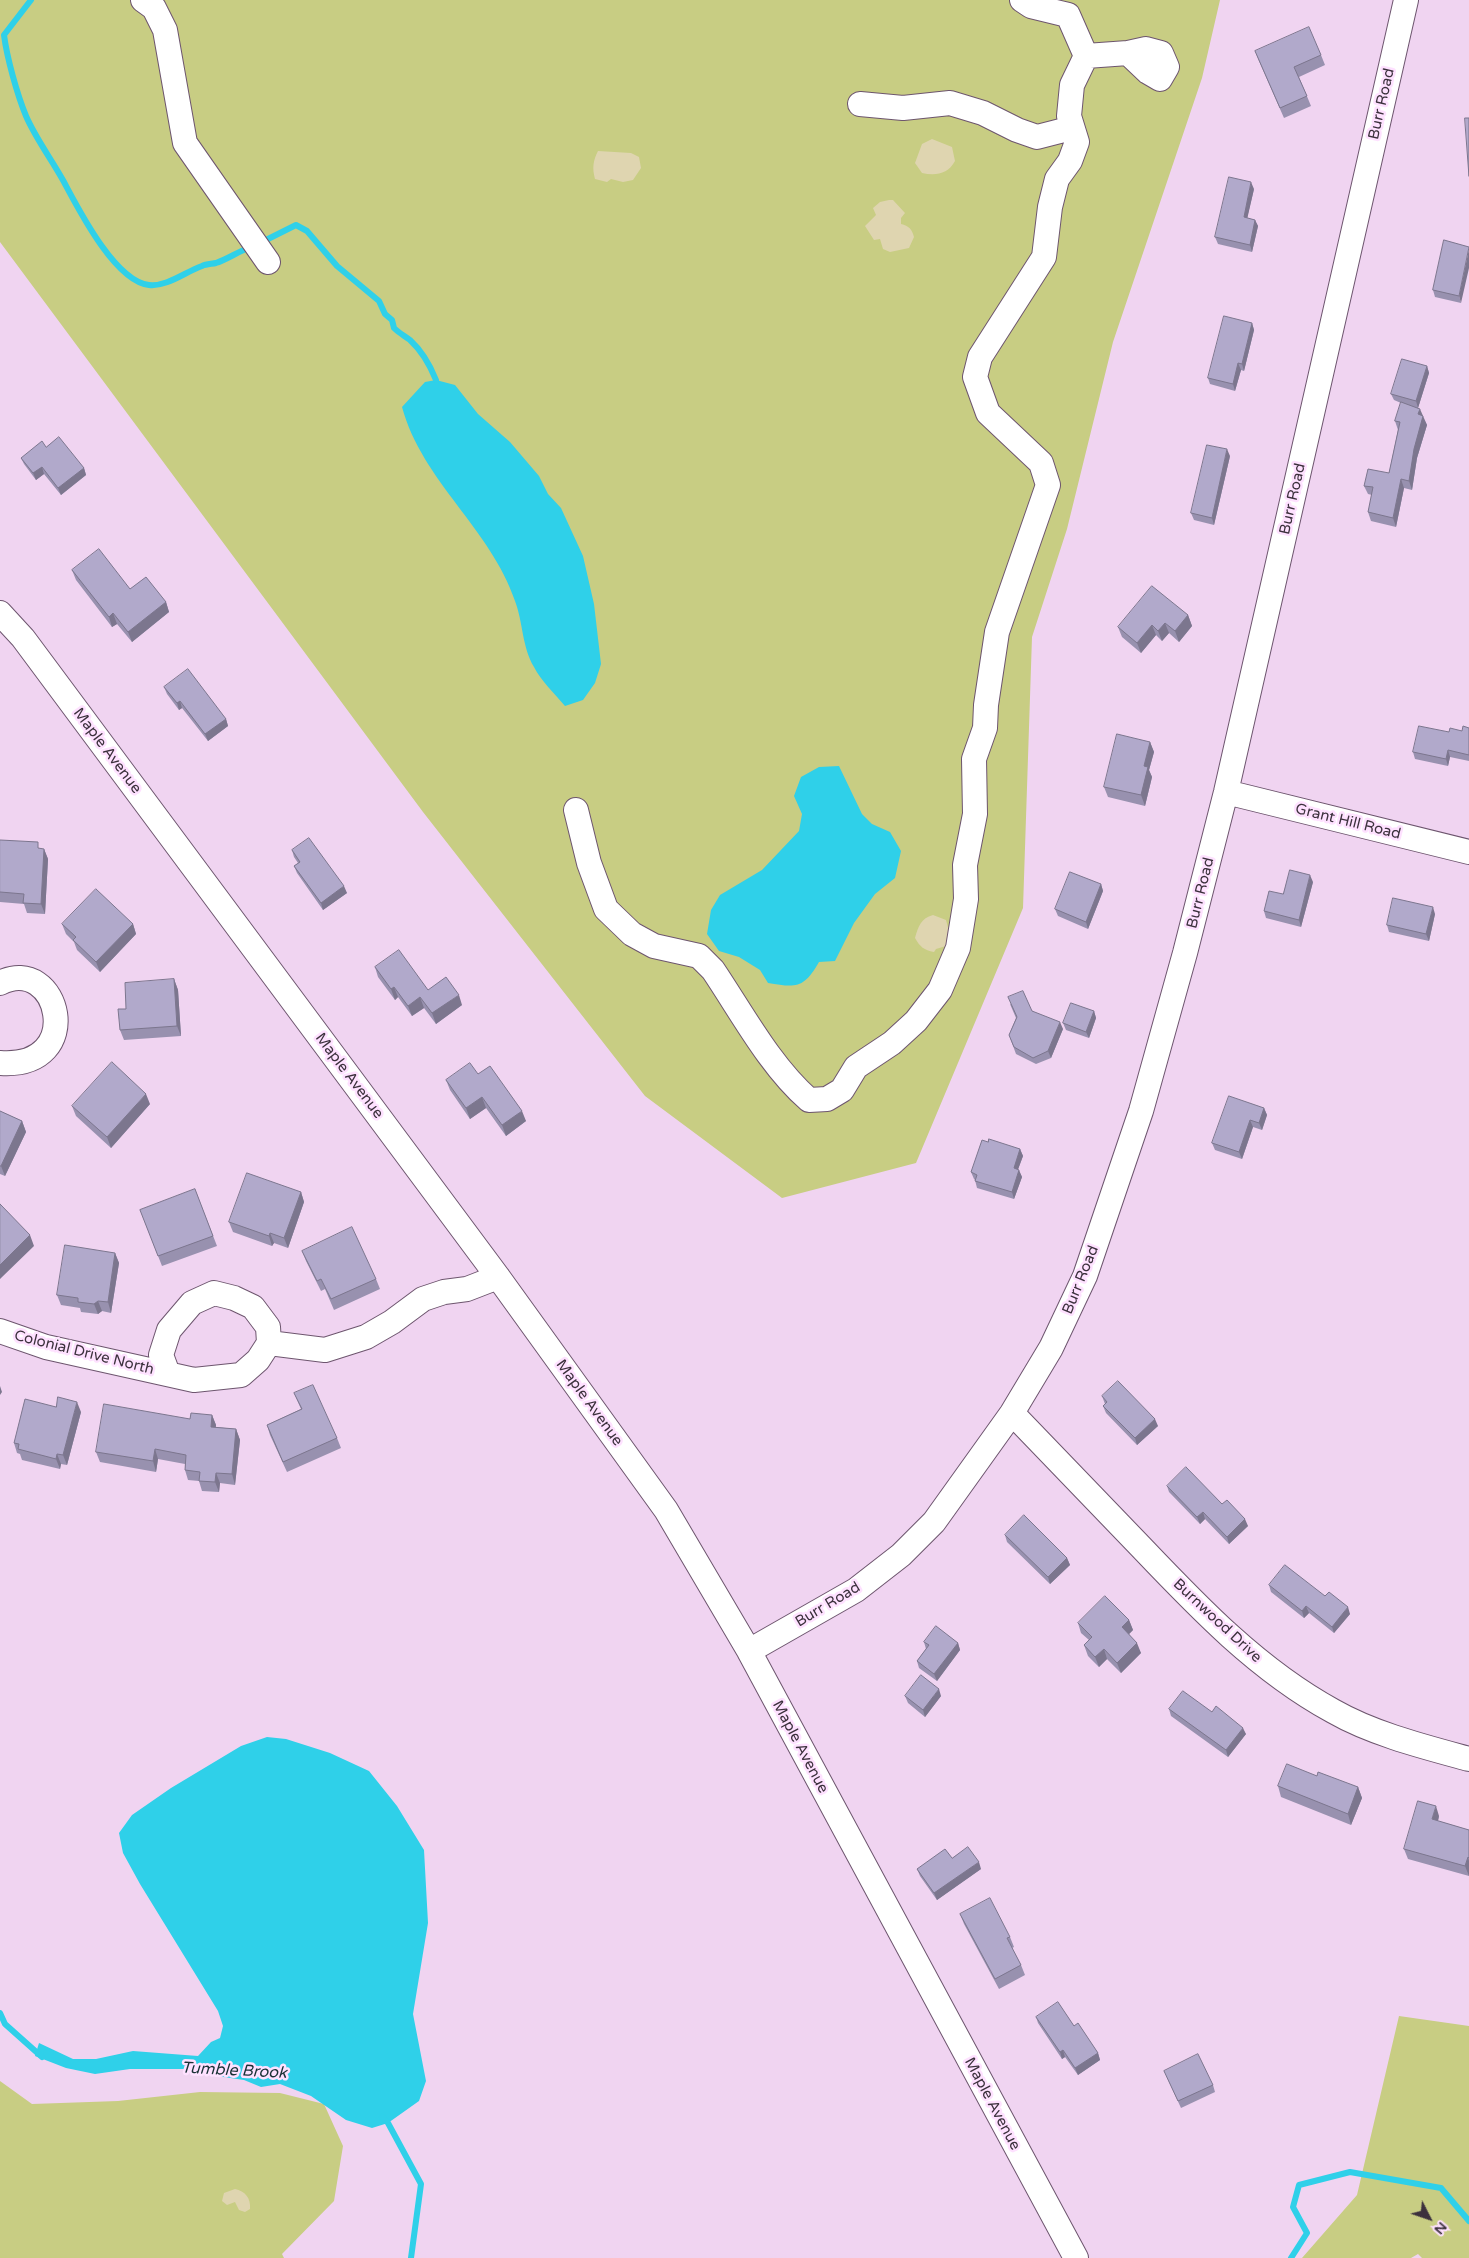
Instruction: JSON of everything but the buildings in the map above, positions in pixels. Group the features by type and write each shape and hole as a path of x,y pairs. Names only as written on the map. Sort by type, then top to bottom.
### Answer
{"street":[{"path":"143,0 154,8 165,30 185,144 261,252"},
{"path":"1022,0 1030,6 1064,8 1086,56"},
{"name":"Burr Road","path":"749,1651 856,1590 901,1555 934,1522 1012,1413 1051,1348 1084,1276 1140,1111 1186,952 1226,792 1406,0"},
{"path":"1086,56 1128,52"},
{"path":"576,810 589,863 606,908 632,934 654,946 699,956 712,970 778,1067 795,1088 809,1100 827,1099 842,1090 856,1066 898,1037 916,1020 940,990 958,948 966,900 965,865 975,814 974,759 985,728 986,705 997,632 1048,485 1041,463 988,413 975,377 980,357 1044,257 1050,207 1056,179 1070,161 1076,142 1069,116 1072,85 1086,56"},
{"path":"860,104 903,108 950,103 982,113 1016,130 1037,136 1072,128"},
{"name":"Maple Avenue","path":"0,613 23,638 498,1277 666,1510 749,1651 1076,2258"},
{"name":"Grant Hill Road","path":"1226,792 1469,852"},
{"path":"0,983 18,977 37,983 51,997 56,1015 54,1035 45,1051 28,1061 0,1063"},
{"path":"269,1343 325,1350 366,1337 392,1322 423,1299 444,1292 467,1289 498,1277"},
{"name":"Colonial Drive North","path":"0,1331 46,1346 194,1380 241,1375 258,1360 269,1343 268,1327 252,1307 234,1298 214,1293 192,1303 169,1330 161,1355 168,1374"},
{"name":"Burnwood Drive","path":"1012,1413 1182,1590 1241,1647 1286,1682 1334,1712 1364,1726 1469,1759"}],"green space":[{"path":"0,0 1220,0 1202,78 1113,342 1067,529 1032,637 1023,908 916,1163 782,1198 645,1096 423,812 0,242"},
{"path":"1399,2016 1469,2026 1469,2258 1422,2258 1418,2254 1411,2258 1302,2258 1357,2195"},
{"path":"0,2081 32,2104 118,2101 200,2092 280,2093 324,2104 343,2146 334,2201 282,2254 284,2258 0,2258"}],"sand":[{"path":"932,139 952,147 955,161 949,169 941,173 922,173 915,163 922,144"},
{"path":"598,151 631,153 639,157 641,168 633,180 623,182 611,179 607,182 595,179 594,165"},
{"path":"893,200 905,213 901,218 901,224 910,228 914,237 909,248 890,252 883,249 880,239 874,240 865,226 876,215 873,208 880,202"},
{"path":"933,915 946,920 951,939 946,946 936,949 934,952 923,948 915,938 921,924 926,918"},
{"path":"235,2189 242,2191 248,2198 250,2209 245,2212 239,2210 235,2202 227,2205 222,2201 224,2193"}],"water":[{"path":"436,380 455,385 478,414 510,442 539,476 548,494 561,508 583,556 594,604 601,664 595,683 583,700 565,706 537,672 527,651 518,609 504,575 474,527 440,482 412,434 402,407 425,382"},
{"path":"839,766 862,814 872,824 890,832 901,851 895,878 875,894 854,923 835,961 819,962 809,977 799,984 768,983 760,970 739,957 719,951 707,934 711,910 720,895 762,870 799,831 802,814 794,796 801,777 819,767"},
{"path":"267,1737 286,1739 330,1753 369,1771 397,1806 424,1850 428,1923 413,2014 426,2081 419,2101 388,2123 372,2128 346,2120 311,2096 280,2084 261,2087 244,2080 203,2074 196,2069 130,2069 95,2074 66,2068 35,2056 39,2043 73,2059 96,2059 133,2051 198,2056 211,2042 220,2038 223,2026 218,2011 140,1884 123,1853 119,1833 132,1815 171,1788 241,1746"}],"waterway":[{"path":"31,0 4,35 16,87 34,133 89,226 111,258 136,281 156,285 204,265 216,263 251,247"},
{"path":"260,243 296,225 307,231 337,266 379,301 385,314 392,320 394,328 410,340 422,354 436,380"},
{"name":"Tumble Brook","path":"0,2013 5,2024 42,2057"},
{"name":"Tumble Brook","path":"382,2117 388,2123 421,2184 411,2258"},
{"path":"1291,2258 1307,2233 1293,2207 1299,2185 1350,2172 1441,2188 1469,2221"}]}
